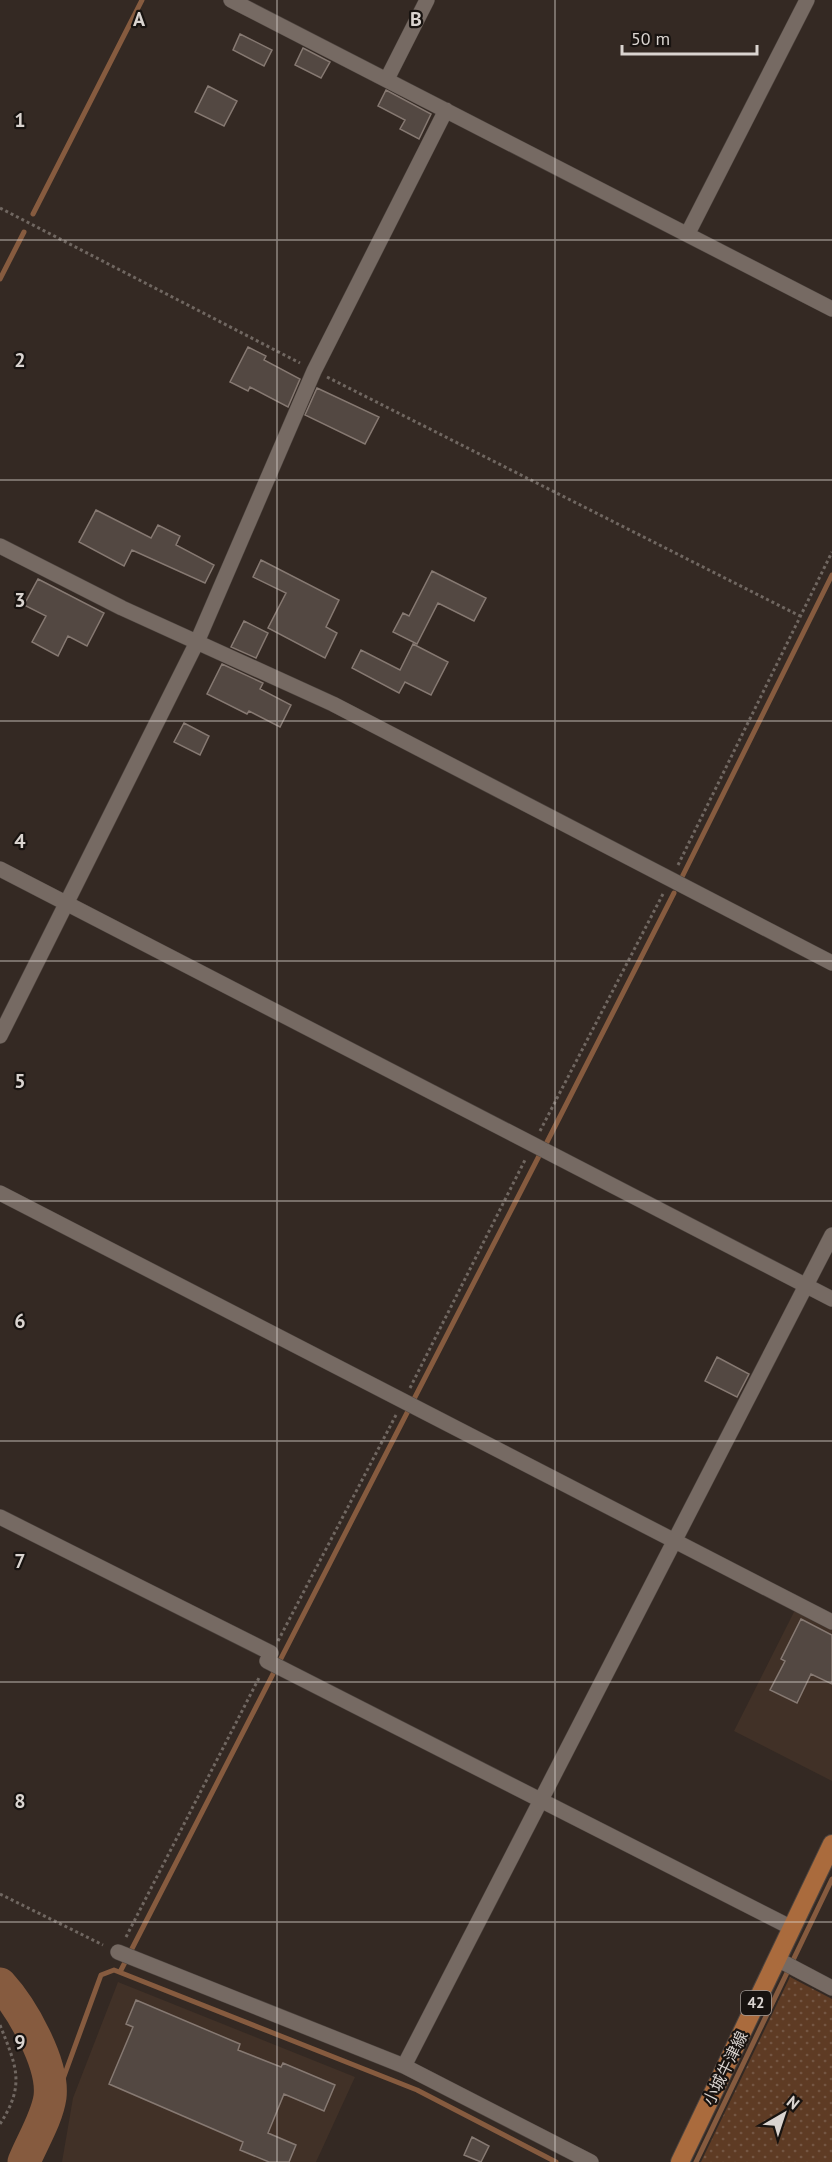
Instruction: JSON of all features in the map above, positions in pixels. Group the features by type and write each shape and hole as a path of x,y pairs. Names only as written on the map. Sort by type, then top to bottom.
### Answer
{"main road":[{"name":"小城牛津線","path":"680,2162 832,1844"}],"street":[{"path":"231,0 832,309"},
{"path":"387,79 427,0"},
{"path":"688,233 807,0"},
{"path":"0,1036 197,642 314,371 446,110"},
{"path":"0,546 122,608 333,704 832,963"},
{"path":"0,869 832,1299"},
{"path":"0,1193 832,1622"},
{"path":"404,2066 832,1235"},
{"path":"0,1517 269,1657 284,1670 792,1928"},
{"path":"118,1952 404,2066 591,2162"},
{"path":"777,1959 832,1988"}],"path":[{"path":"0,208 314,371 800,616"},
{"path":"670,880 832,552"},
{"path":"0,1894 118,1952"},
{"path":"0,2025 17,2067 14,2103 0,2124"}],"shaded area":[{"path":"796,1608 832,1627 832,1781 734,1731"},
{"path":"790,1977 832,1999 832,2162 701,2162"},
{"path":"118,1982 355,2077 316,2162 62,2162 73,2098"}],"building":[{"path":"240,34 272,50 264,66 233,50"},
{"path":"303,48 330,62 321,78 295,65"},
{"path":"208,86 237,101 224,126 195,112"},
{"path":"386,90 431,114 419,139 400,129 405,120 378,106"},
{"path":"248,347 266,356 264,360 300,379 288,407 250,387 248,391 230,382"},
{"path":"317,388 379,417 365,444 305,415"},
{"path":"96,510 151,538 158,525 180,536 176,545 214,565 205,583 132,550 124,566 79,542"},
{"path":"261,560 339,600 326,627 337,633 325,658 268,628 286,593 253,577"},
{"path":"432,571 486,598 474,621 438,603 417,644 393,632 403,613 409,616"},
{"path":"38,579 104,613 87,646 68,636 58,656 32,642 46,616 24,605"},
{"path":"244,621 268,633 256,658 231,647"},
{"path":"413,644 448,662 431,695 405,682 399,693 352,668 361,650 400,670"},
{"path":"222,664 263,683 260,689 291,705 280,727 249,711 247,714 207,694"},
{"path":"184,723 209,736 200,755 174,742"},
{"path":"717,1357 749,1374 737,1397 705,1381"},
{"path":"801,1619 832,1635 832,1684 811,1674 797,1703 770,1690 785,1661 781,1659"},
{"path":"136,2000 240,2044 238,2050 281,2067 283,2063 335,2085 324,2111 284,2094 268,2133 296,2145 289,2162 269,2162 240,2150 243,2142 109,2084 133,2027 126,2024"},
{"path":"472,2137 489,2146 481,2162 464,2155"}],"waterway":[{"path":"33,214 142,0"},
{"path":"0,279 24,232"},
{"path":"682,877 832,575"},
{"path":"546,1144 674,893"},
{"path":"414,1399 539,1156"},
{"path":"120,1972 409,1409"},
{"path":"696,2162 832,1879"},
{"path":"50,2099 63,2079 101,1975 114,1970 417,2090 556,2162"},
{"path":"0,1984 18,2007 35,2037 42,2053 50,2084 46,2113 24,2162"}]}
